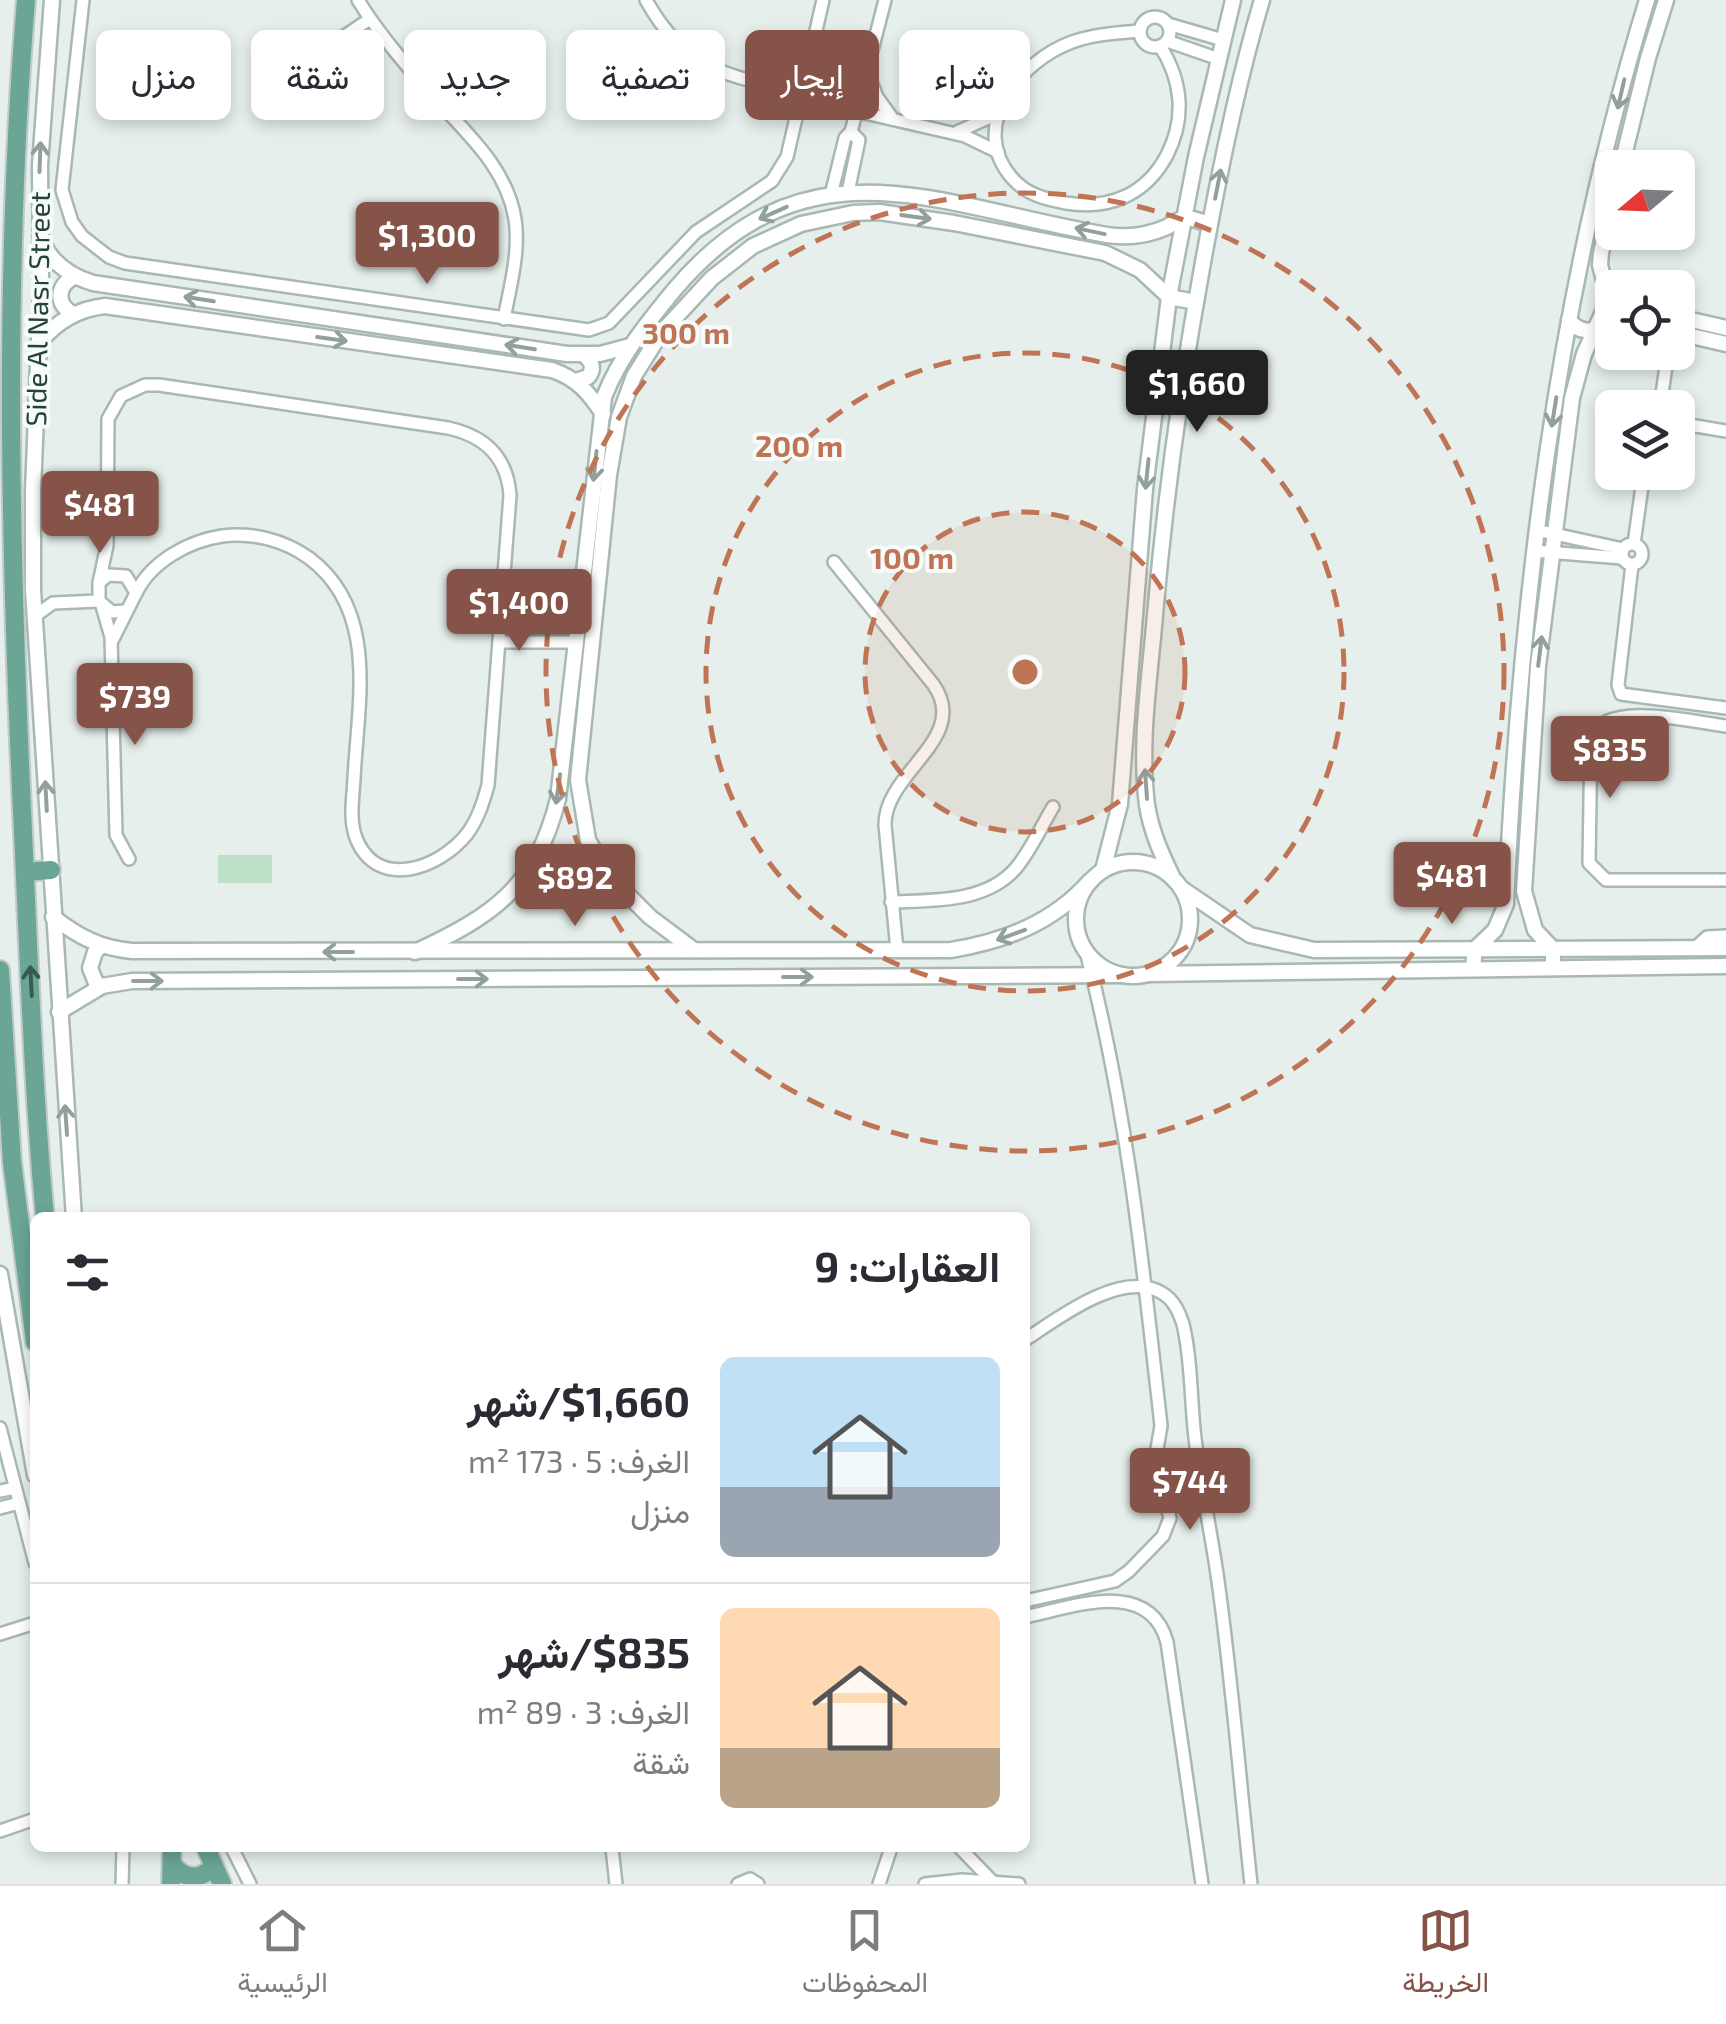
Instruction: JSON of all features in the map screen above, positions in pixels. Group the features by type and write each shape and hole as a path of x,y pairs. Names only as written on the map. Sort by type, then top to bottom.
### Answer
{"main road":[{"path":"26,0 16,162 12,450 15,651 46,1212"},
{"path":"25,872 51,870"},
{"path":"0,970 12,1162 30,1303"},
{"path":"172,1866 188,1877 218,1876 208,1852"}],"street":[{"name":"Side Al Nasr Street","path":"52,0 42,124 34,590 74,1212"},
{"path":"83,0 62,190 72,222 95,248 125,263 590,330 609,323 696,232 778,174 787,157 795,120"},
{"path":"358,0 503,182 516,237 504,319"},
{"path":"646,0 668,35 694,60 745,79"},
{"path":"816,30 823,0"},
{"path":"877,30 885,0"},
{"path":"997,120 998,152 1021,187 1046,200 1090,207 1129,196 1159,168 1177,125 1178,85 1164,44 1170,34 1163,20 1162,0"},
{"path":"1103,870 1120,804 1143,509 1169,297 1233,0"},
{"path":"1150,974 1176,958 1184,946 1190,916 1156,844 1148,808 1146,735 1168,491 1210,224 1262,0"},
{"path":"1473,968 1476,949 1495,930 1506,904 1520,664 1568,320 1647,0"},
{"path":"1626,150 1666,0"},
{"path":"354,30 370,19"},
{"path":"1219,58 1144,42 1140,31 1146,20 1163,20 1223,40"},
{"path":"1030,71 1058,48 1085,38 1140,31"},
{"path":"879,100 894,119"},
{"path":"879,116 976,140 998,152"},
{"path":"831,194 845,138 852,132 854,120"},
{"path":"952,133 983,120"},
{"path":"848,192 859,140 852,132"},
{"path":"414,952 485,916 523,879 542,849 558,800 601,412 615,370 631,346 678,286 714,249 780,209 831,194 881,190 1112,236 1150,233 1184,217 1210,224"},
{"path":"694,950 650,917 609,876 588,840 579,802 582,722 618,417 649,351 690,300 742,253 801,224 852,213 879,212 940,220 1105,253 1140,270 1169,297 1196,302"},
{"path":"40,236 57,264 74,277 93,283 584,356 631,346 649,351"},
{"path":"73,314 64,307 60,296 64,284 74,277"},
{"path":"1576,282 1595,280"},
{"path":"39,343 73,314 105,306 552,370 576,381 609,418 618,417"},
{"path":"1568,320 1580,330 1595,330"},
{"path":"1695,321 1726,328"},
{"path":"1552,968 1553,949 1535,930 1524,891 1538,666 1572,398 1584,354 1595,332"},
{"path":"1695,337 1726,344"},
{"path":"576,381 588,378 592,370 584,356"},
{"path":"99,596 108,575 152,570 198,542 234,535 270,539 304,554 332,579 351,610 360,646 353,828 365,854 375,864 402,872 436,860 465,836 476,821 488,786 509,479 495,452 483,441 454,429 158,385 132,388 121,396 108,419 107,545 99,596 111,648 116,835 130,859"},
{"path":"1695,425 1726,430"},
{"path":"1640,490 1628,554 1618,685 1621,694 1726,708"},
{"path":"1536,530 1628,554"},
{"path":"107,545 136,593"},
{"path":"1534,551 1628,554"},
{"path":"834,562 933,684 944,705 939,733 892,792 886,808 897,950"},
{"path":"111,648 124,611 133,604 152,570"},
{"path":"34,590 52,598 99,596"},
{"path":"99,596 112,612 124,611"},
{"path":"35,616 54,603 99,596"},
{"path":"499,642 575,642"},
{"path":"1726,726 1629,715 1595,727 1591,736 1588,842 1589,862 1606,880 1726,880"},
{"path":"891,902 951,899 1000,882 1021,861 1053,807"},
{"path":"54,917 86,940 132,950 950,950 1002,938 1050,916 1103,870 1116,864 1146,863 1214,914 1250,935 1314,950 1726,948"},
{"path":"1030,1600 1116,1581 1130,1572 1168,1528 1170,1513 1155,1460 1161,1426 1125,1127 1092,976 1076,922 1082,893 1090,881"},
{"path":"1695,948 1707,937 1726,936"},
{"path":"101,946 91,959 90,968 96,983 102,986"},
{"path":"1086,951 1108,970 1122,975"},
{"path":"59,1012 102,986 132,981 1092,976 1726,966"},
{"path":"0,1274 30,1446"},
{"path":"1030,1337 1088,1300 1127,1288 1146,1286 1171,1300 1178,1311 1219,1587 1252,1884"},
{"path":"0,1428 30,1544"},
{"path":"0,1491 15,1488"},
{"path":"0,1508 19,1503"},
{"path":"1030,1615 1119,1600 1145,1607 1156,1616 1167,1642 1202,1884"},
{"path":"0,1634 30,1625"},
{"path":"0,1831 30,1822"},
{"path":"122,1852 122,1884"},
{"path":"234,1852 250,1884"},
{"path":"612,1852 616,1884"},
{"path":"879,1884 890,1852"},
{"path":"964,1852 992,1880"},
{"path":"738,1884 750,1879 758,1884"},
{"path":"926,1884 962,1880 1018,1884"}],"green space":[{"path":"218,855 272,855 272,883 218,883"}]}
